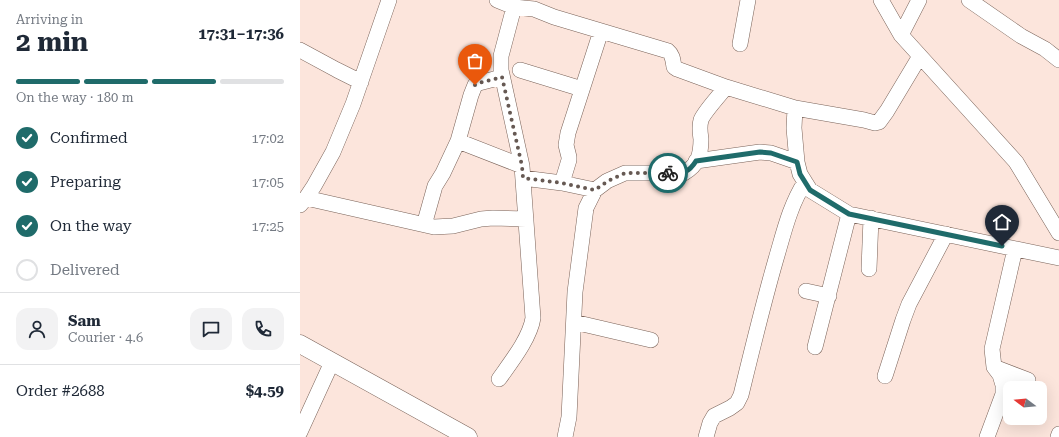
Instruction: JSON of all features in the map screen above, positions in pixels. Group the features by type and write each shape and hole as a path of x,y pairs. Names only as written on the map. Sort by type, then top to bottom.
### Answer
{"street":[{"path":"389,0 353,104 333,152 314,186 303,201 423,224 426,226 453,226 481,219 493,218 526,219"},
{"path":"497,0 514,7 536,5 554,16 668,51 671,53 674,67 677,69 726,87 795,108 874,123 879,122 887,111 920,56"},
{"path":"740,44 748,0"},
{"path":"881,0 901,35 1016,162 1059,233"},
{"path":"901,35 919,0"},
{"path":"969,0 1021,36 1045,49 1059,60"},
{"path":"499,379 524,341 532,326 534,318 522,172 501,70 501,56 514,7"},
{"path":"562,183 569,160 566,145 568,133 601,31"},
{"path":"300,50 361,82"},
{"path":"520,70 582,89"},
{"path":"423,224 435,186 443,173 458,141 475,85 502,77"},
{"path":"564,437 569,417 575,292 586,208 595,190 608,181 625,173 684,173 692,168 700,155 701,140 699,127 702,118 726,87"},
{"path":"795,108 794,128 797,162 800,174 810,190 849,214 1059,258"},
{"path":"458,141 522,172 595,190"},
{"path":"696,161 760,152 771,153 797,162"},
{"path":"706,437 710,423 714,416 730,408 741,396 768,288 789,213 797,194 805,182"},
{"path":"815,347 849,214"},
{"path":"869,269 871,218"},
{"path":"885,376 909,304 946,234"},
{"path":"987,437 1003,394 1003,385 1000,376 994,367 992,349 1015,249"},
{"path":"806,291 829,296"},
{"path":"574,322 652,340"},
{"path":"300,344 466,437"},
{"path":"300,432 332,362"},
{"path":"994,367 1028,380"}],"way so far":[{"path":"475,85 502,77 522,166 523,178 562,183 595,190 608,181 625,173 668,173"}],"route":[{"path":"668,173 684,173 692,168 696,161 760,152 771,153 797,162 800,174 810,190 849,214 1002,246"}]}
